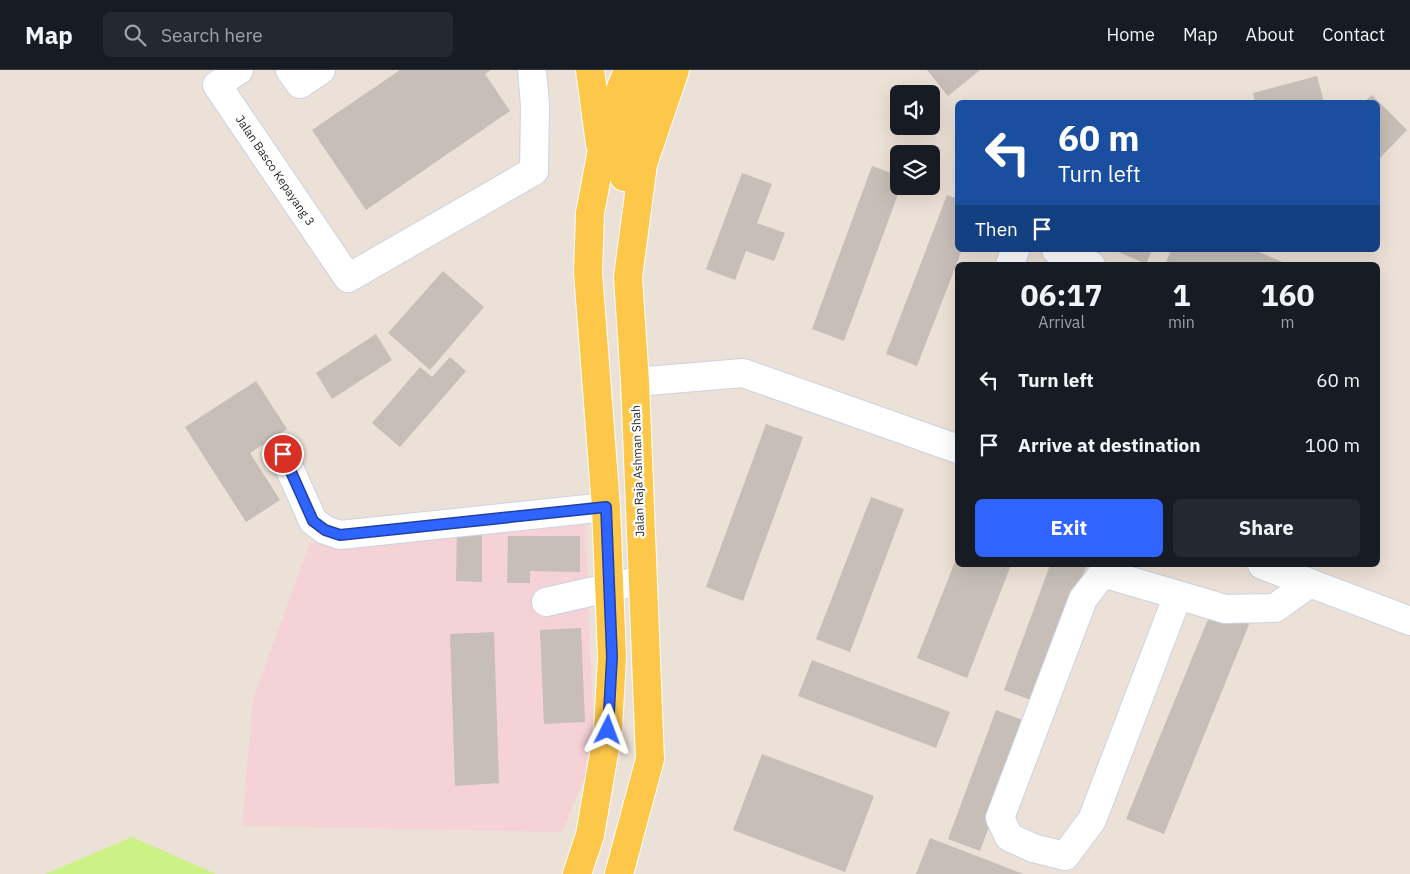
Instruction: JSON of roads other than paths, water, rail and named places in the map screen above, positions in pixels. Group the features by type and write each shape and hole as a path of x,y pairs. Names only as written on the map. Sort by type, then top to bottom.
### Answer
{"main road":[{"path":"590,70 601,155"},
{"path":"577,874 590,835 608,730 612,657 606,507 588,272 590,213 601,155 619,93 628,70"},
{"path":"628,277 622,188 638,100 651,70"},
{"name":"Jalan Raja Ashman Shah","path":"619,874 650,759 635,382 628,277 643,164 675,70"}],"street":[{"name":"Jalan Basco Kepayang 3","path":"239,70 217,85 348,278 534,171 532,70"},
{"path":"290,70 300,84 321,70"},
{"path":"1061,252 1084,262"},
{"path":"635,382 743,374 955,443"},
{"path":"283,454 313,521 325,530 340,535 606,507"},
{"path":"1267,567 1410,621"},
{"path":"1178,595 1092,820 1065,856 1033,848 1009,837 1000,818 1083,598 1103,573 1178,595 1224,609 1275,608 1310,583"},
{"path":"546,602 643,580"}]}
